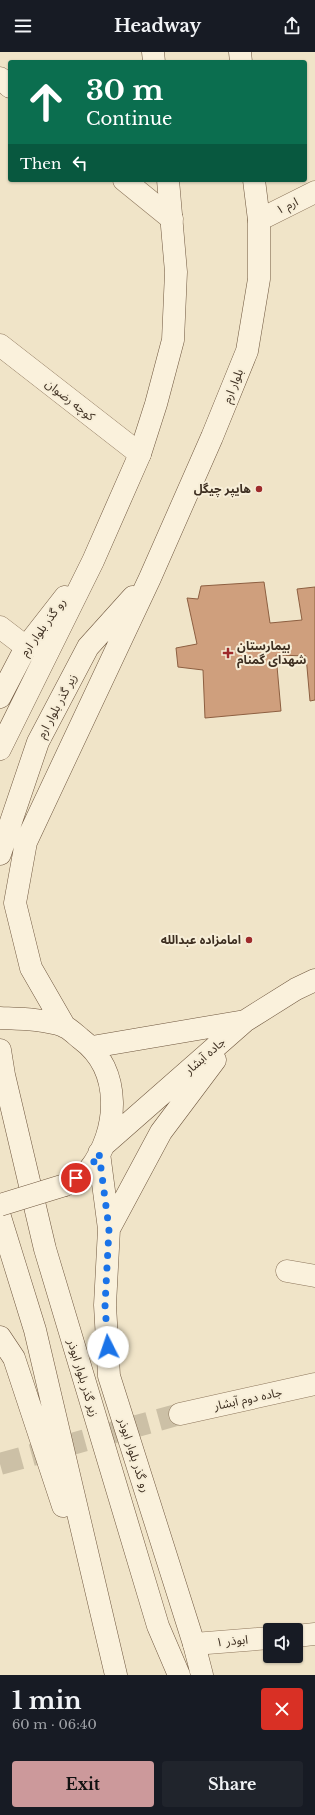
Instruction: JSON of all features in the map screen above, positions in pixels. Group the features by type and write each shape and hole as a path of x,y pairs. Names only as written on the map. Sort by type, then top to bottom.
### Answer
{"street":[{"path":"0,78 8,84"},
{"path":"126,182 172,219"},
{"path":"0,749 93,561 140,454 156,404 173,340 176,272 168,182"},
{"name":"بلوار ارم","path":"65,1027 31,968 15,904 26,842 150,578 212,437 247,351 259,279 259,220 254,182"},
{"name":"ارم ۱","path":"259,220 315,192"},
{"name":"کوچه رضوان","path":"0,345 140,454"},
{"name":"رو گذر بلوار ارم","path":"0,697 26,647 93,561"},
{"name":"زیر گذر بلوار ارم","path":"0,854 38,742 88,647 150,578"},
{"path":"0,626 26,647"},
{"name":"جاده آبشار","path":"102,1149 245,1021 296,989 315,980"},
{"path":"0,1018 31,1019 65,1027 92,1047 105,1069 112,1096 112,1118 102,1149 88,1172 65,1184 0,1205"},
{"path":"92,1047 245,1021"},
{"path":"109,1229 160,1132 245,1021"},
{"name":"زیر گذر بلوار ابوذر","path":"0,1050 4,1076 47,1256 158,1626 179,1675"},
{"path":"102,1149 109,1229"},
{"path":"0,1217 34,1330 115,1675"},
{"name":"رو گذر بلوار ابوذر","path":"109,1229 105,1305 109,1376 194,1644 202,1675"},
{"path":"287,1271 315,1276"},
{"path":"0,1337 14,1358 103,1628 115,1675"},
{"name":"جاده دوم‌ آبشار","path":"180,1414 315,1384"},
{"path":"303,1635 315,1634"},
{"name":"ابوذر ۱","path":"194,1644 263,1639"}],"building":[{"path":"264,582 270,623 302,620 297,589 315,587 315,700 310,701 306,656 276,655 281,711 205,718 203,670 178,667 176,648 197,644 187,598 198,599 201,586"}],"tunnel":[{"path":"0,1464 180,1414"}],"place":[{"name":"هایپر چیگل","path":"259,489"},
{"name":"بیمارستان شهدای گمنام","path":"228,653"},
{"name":"امامزاده عبدالله","path":"249,940"}],"route":[{"path":"76,1178 88,1172 99,1153 109,1229 105,1305 108,1347"}]}
